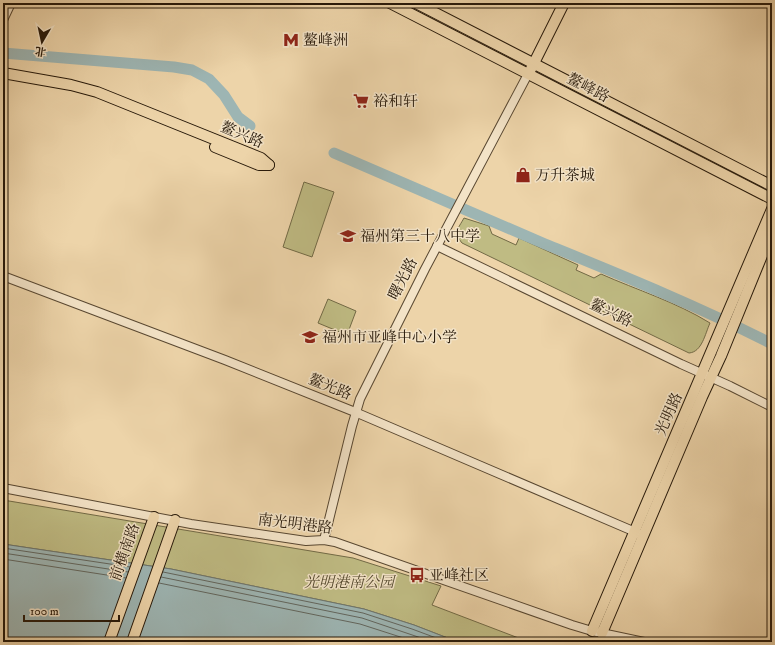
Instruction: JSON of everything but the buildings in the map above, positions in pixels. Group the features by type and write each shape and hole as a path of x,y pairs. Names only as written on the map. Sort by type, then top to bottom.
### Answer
{"main road":[{"name":"鳌峰路","path":"390,3 772,199"},
{"name":"鳌峰路","path":"416,3 772,186"},
{"name":"曙光路","path":"528,74 564,3"},
{"name":"鳌兴路","path":"3,73 71,85 97,92 261,158 270,165 259,165 96,98 58,89 3,79"},
{"name":"光明路","path":"597,632 638,533 726,331 772,209"},
{"name":"光明路","path":"732,313 772,231"},
{"name":"前横南路","path":"109,642 154,517"},
{"path":"132,642 175,520"}],"street":[{"path":"3,20 11,3"},
{"name":"曙光路","path":"324,540 355,412 360,399 437,246 528,74"},
{"name":"鳌兴路","path":"437,246 772,407"},
{"name":"鳌光路","path":"3,276 225,360 355,412 638,533"},
{"name":"南光明港路","path":"3,488 154,517 306,541 324,540 335,542 597,632 644,642"}],"green space":[{"path":"304,182 334,192 312,257 283,247"},
{"path":"464,218 489,226 492,234 516,245 519,238 578,265 576,270 594,278 601,274 670,302 710,323 700,346 693,352 689,353 462,243 459,239 457,230"},
{"path":"328,299 356,311 347,335 318,323"},
{"name":"光明港南公园","path":"3,500 353,558 441,586 432,605 529,642 458,642 414,625 364,609 171,569 3,544"}],"water":[{"path":"3,544 171,569 364,609 414,625 458,642 29,642 3,639"}],"waterway":[{"path":"3,53 174,67 192,70 209,79 224,95 238,117 250,126"},
{"path":"334,153 518,233 659,291 772,344"}],"place":[{"name":"鳌峰洲","path":"291,40"},
{"name":"裕和轩","path":"361,101"},
{"name":"万升茶城","path":"523,175"},
{"name":"福州第三十八中学","path":"348,236"},
{"name":"福州市亚峰中心小学","path":"310,337"},
{"name":"亚峰社区","path":"417,575"}]}
